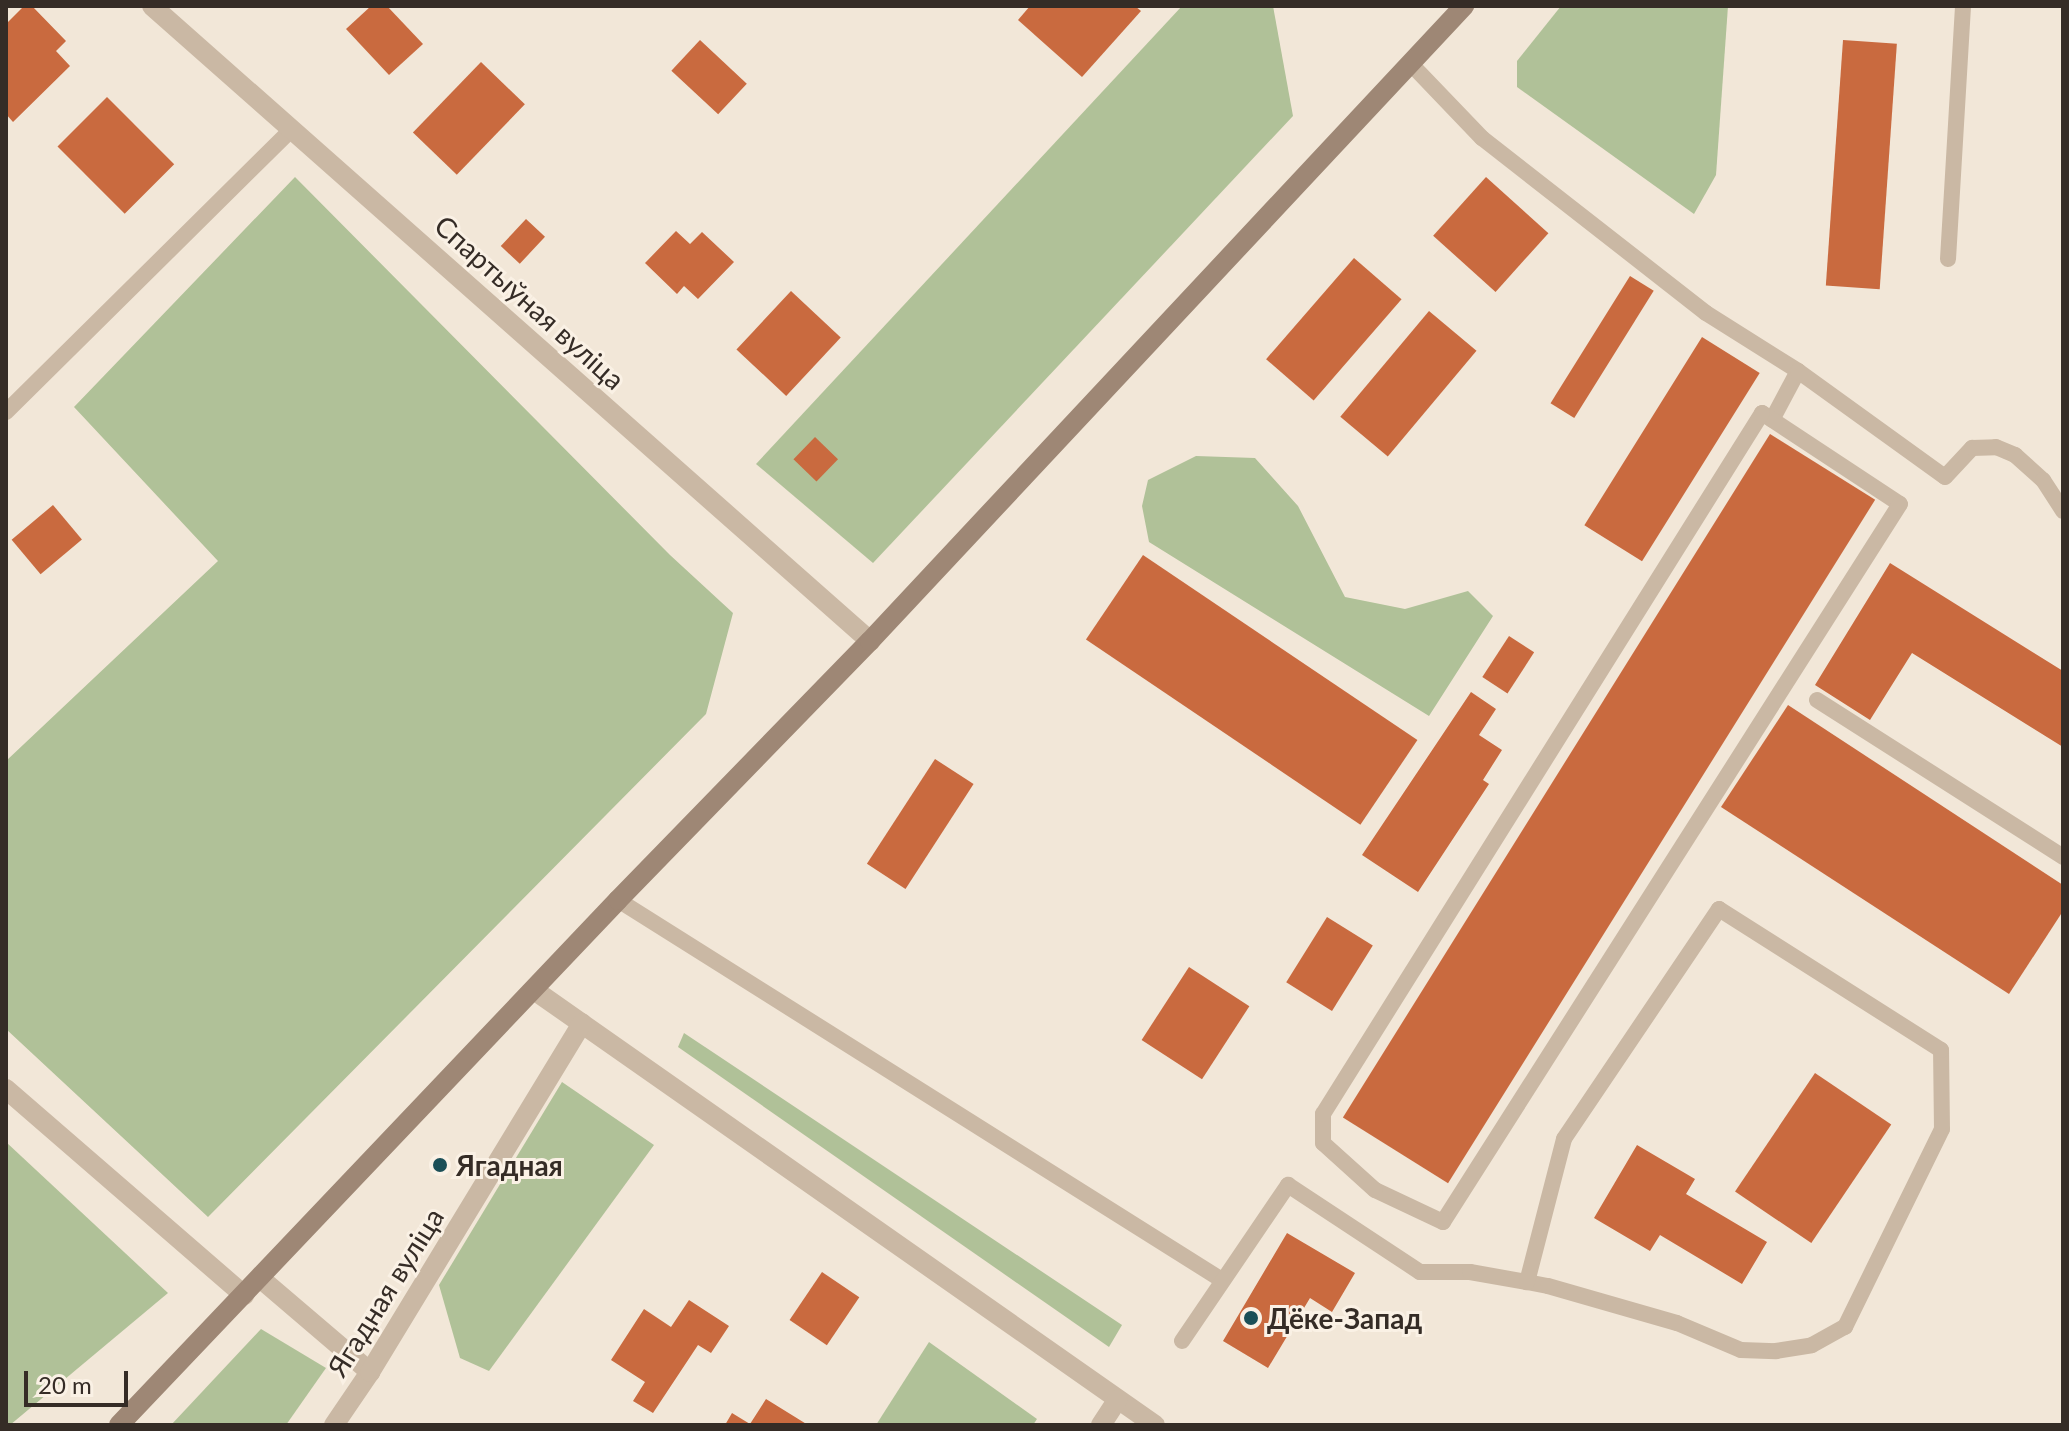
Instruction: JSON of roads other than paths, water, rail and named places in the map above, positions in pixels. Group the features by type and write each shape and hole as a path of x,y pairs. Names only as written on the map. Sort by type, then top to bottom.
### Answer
{"main road":[{"path":"119,1425 618,900 870,641 1464,6"}],"street":[{"name":"Спартыўная вуліца","path":"152,6 870,641"},
{"path":"534,990 1155,1425"},
{"name":"Ягадная вуліца","path":"334,1425 370,1372 582,1023"},
{"path":"6,1089 244,1295"},
{"path":"260,1278 370,1372"},
{"path":"1101,1425 1117,1400"}],"lane":[{"path":"1948,259 1963,6"},
{"path":"1411,64 1482,138 1706,313 1798,371 1945,477 1972,448 1996,447 2015,455 2043,480 2063,511"},
{"path":"6,412 292,129"},
{"path":"1772,420 1798,371"},
{"path":"1762,413 1772,420 1900,504 1443,1222 1375,1190 1323,1143 1323,1114 1762,413"},
{"path":"1817,700 2063,857"},
{"path":"618,900 1222,1280"},
{"path":"1182,1341 1288,1185 1420,1272 1470,1272 1527,1282 1677,1323 1741,1350 1776,1351 1812,1345 1845,1327 1942,1129 1941,1050 1719,909 1564,1139 1527,1282"}],"place":[{"name":"Ягадная","path":"440,1165"},
{"name":"Дёке-Запад","path":"1251,1318"}]}
